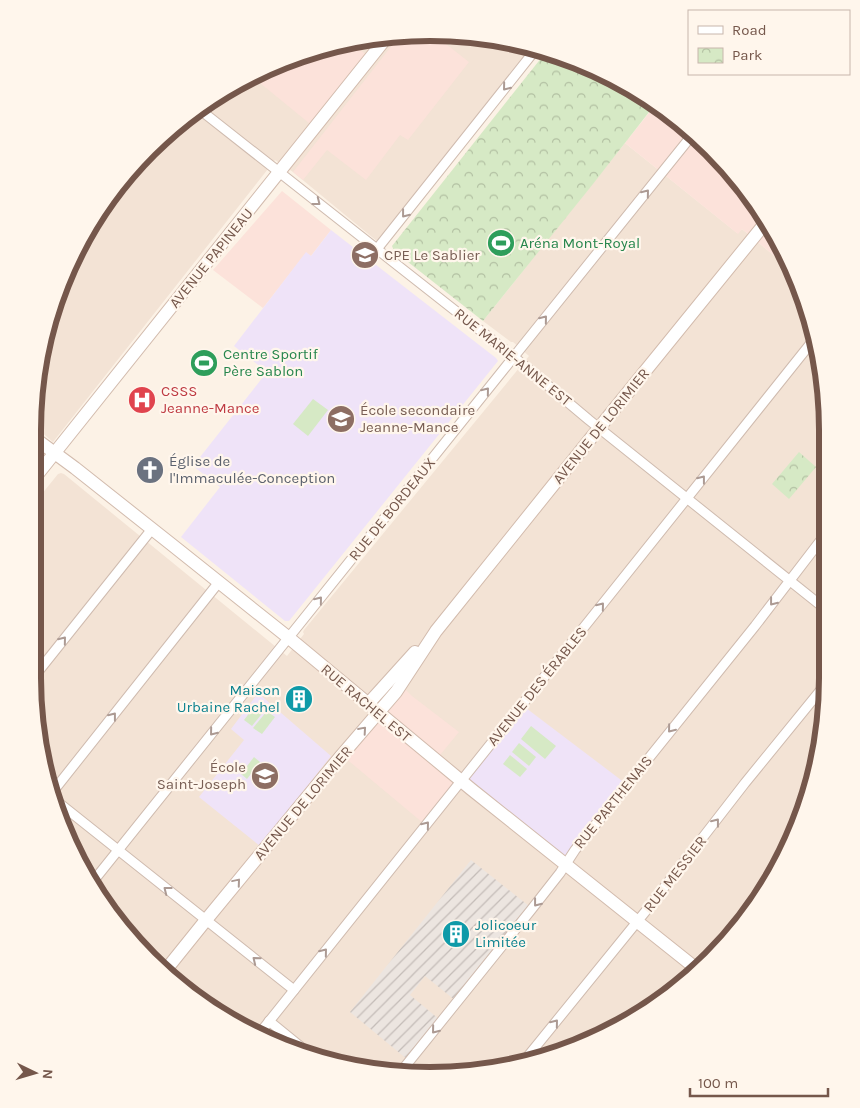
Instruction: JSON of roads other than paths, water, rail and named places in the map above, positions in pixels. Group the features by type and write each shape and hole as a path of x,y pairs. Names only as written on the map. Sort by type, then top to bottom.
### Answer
{"main road":[{"name":"AVENUE PAPINEAU","path":"41,470 381,45"},
{"name":"AVENUE DE LORIMIER","path":"169,966 340,756 396,692 436,631 762,228"},
{"name":"RUE RACHEL EST","path":"41,443 288,638 461,781 692,965"},
{"name":"AVENUE DE LORIMIER","path":"368,704 436,631"}],"street":[{"path":"377,250 532,54"},
{"name":"RUE MARIE-ANNE EST","path":"205,114 514,357 599,428 819,604"},
{"name":"RUE DE BORDEAUX","path":"96,877 688,140"},
{"name":"AVENUE DES ÉRABLES","path":"263,1029 809,345"},
{"path":"41,667 152,529"},
{"name":"RUE PARTHENAIS","path":"406,1066 537,903 560,873 574,850 819,542"},
{"path":"57,787 218,582"},
{"name":"RUE MESSIER","path":"529,1054 669,883 818,693"},
{"path":"63,806 294,990"},
{"path":"269,1021 295,1042"}],"place":[{"name":"Aréna Mont-Royal","path":"501,243"},
{"name":"CPE Le Sablier","path":"365,255"},
{"name":"Centre Sportif Père Sablon","path":"204,363"},
{"name":"CSSS Jeanne-Mance","path":"142,400"},
{"name":"École secondaire Jeanne-Mance","path":"341,419"},
{"name":"Église de l'Immaculée-Conception","path":"150,470"},
{"name":"Maison Urbaine Rachel","path":"299,699"},
{"name":"École Saint-Joseph","path":"265,776"},
{"name":"Jolicoeur Limitée","path":"456,934"}]}
